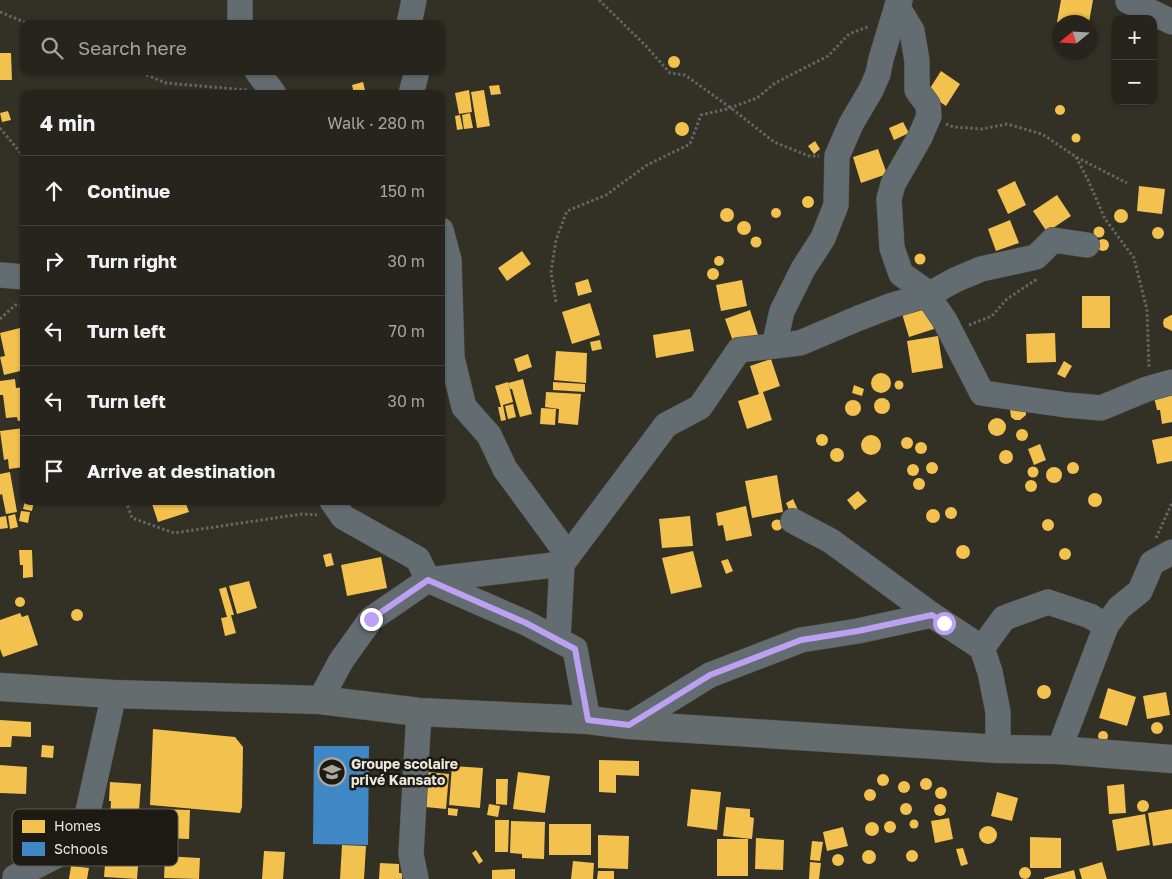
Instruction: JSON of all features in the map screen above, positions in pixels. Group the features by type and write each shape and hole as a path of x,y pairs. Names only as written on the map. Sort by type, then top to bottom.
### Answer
{"main road":[{"path":"0,687 114,694 320,700 419,712 588,720 629,725 998,749 1059,750 1172,759"}],"street":[{"path":"240,0 240,20"},
{"path":"410,20 414,0"},
{"path":"1128,0 1172,22"},
{"path":"897,9 912,31 917,61 917,90 928,105 929,116 920,138 893,184 889,199 892,248 901,274 928,294 982,393 1101,408 1147,389 1172,382"},
{"path":"774,346 782,311 803,269 823,238 836,205 837,156 878,74 880,59 897,9"},
{"path":"412,90 416,75"},
{"path":"558,640 565,559 666,425 700,407 739,350 800,343 893,305 928,294 981,269 1036,257 1053,240 1087,244"},
{"path":"445,245 449,260 452,358 464,407 489,435 505,469 565,559"},
{"path":"0,275 20,277"},
{"path":"338,509 418,559 428,580 526,623 575,649 588,720"},
{"path":"792,521 831,541 932,615 982,648 990,672 998,712 998,749"},
{"path":"1059,750 1106,626 1119,608 1140,591 1162,557"},
{"path":"320,700 342,662 371,619 428,580 565,559"},
{"path":"982,648 1004,618 1048,602 1090,616 1106,626"},
{"path":"629,725 710,675 801,640 858,631 932,615"},
{"path":"88,809 114,694"},
{"path":"416,879 411,854 419,712"},
{"path":"15,879 15,877 36,866"}],"path":[{"path":"599,0 645,45 670,73 685,74 774,142 809,156 837,156"},
{"path":"556,302 551,272 556,240 567,211 606,195 647,164 690,144 701,115 731,108 757,98 775,83 828,56 849,34 868,26 897,9"},
{"path":"0,12 20,20"},
{"path":"147,75 166,83 233,90"},
{"path":"247,90 267,85"},
{"path":"929,116 953,127 982,129 1007,124 1042,134 1076,158 1127,183"},
{"path":"0,128 20,152"},
{"path":"1076,158 1105,219 1134,258 1147,310 1150,357 1147,389"},
{"path":"950,332 992,316 1007,299 1039,277"},
{"path":"0,319 15,305 20,306"},
{"path":"1162,557 1157,534 1172,503"},
{"path":"127,505 132,518 174,533 338,509"}],"building: Homes":[{"path":"1061,0 1093,0 1090,15 1058,15"},
{"path":"0,53 11,53 12,80 0,80"},
{"path":"672,56 676,56 680,62 676,68 672,68 668,64 668,60"},
{"path":"941,71 960,84 946,106 927,93"},
{"path":"363,82 365,90 353,90 352,85"},
{"path":"499,85 501,94 491,95 489,86"},
{"path":"469,90 472,112 459,114 455,93"},
{"path":"484,90 490,126 477,128 471,92"},
{"path":"1060,105 1065,110 1060,115 1055,110"},
{"path":"8,111 11,120 2,122 0,113"},
{"path":"470,113 473,128 464,129 462,115"},
{"path":"460,115 463,129 457,130 455,116"},
{"path":"682,122 687,124 689,129 687,134 682,136 677,134 675,129 677,124"},
{"path":"903,122 909,133 894,140 889,128"},
{"path":"1076,133 1081,138 1076,143 1071,138"},
{"path":"815,141 820,149 814,154 808,146"},
{"path":"878,149 887,174 861,183 853,157"},
{"path":"1015,181 1026,205 1008,214 997,190"},
{"path":"1139,186 1165,189 1162,214 1137,211"},
{"path":"1057,195 1071,216 1047,232 1033,211"},
{"path":"806,196 810,196 814,202 810,208 806,208 802,204 802,200"},
{"path":"727,208 732,210 734,215 732,220 727,222 722,220 720,215 722,210"},
{"path":"776,208 781,213 776,218 771,213"},
{"path":"1118,209 1124,209 1128,216 1124,223 1118,223 1114,219 1114,213"},
{"path":"1010,220 1019,243 996,251 988,229"},
{"path":"744,221 749,223 751,228 749,233 744,235 739,233 737,228 739,223"},
{"path":"1097,227 1101,227 1104,232 1103,236 1097,237 1094,234 1094,230"},
{"path":"1156,227 1160,227 1164,233 1160,239 1156,239 1152,235 1152,231"},
{"path":"754,237 758,237 761,242 760,246 754,247 751,244 751,240"},
{"path":"1103,239 1109,245 1103,251 1097,245"},
{"path":"522,251 531,264 507,281 498,268"},
{"path":"920,253 926,259 920,265 914,259"},
{"path":"717,256 721,256 724,261 723,265 717,266 714,263 714,259"},
{"path":"713,268 719,274 713,280 707,274"},
{"path":"588,279 592,292 578,296 575,283"},
{"path":"742,280 747,306 721,311 716,285"},
{"path":"1082,296 1110,296 1110,328 1082,328"},
{"path":"925,299 934,329 909,337 900,307"},
{"path":"590,303 600,335 572,344 562,312"},
{"path":"750,310 758,335 734,344 725,319"},
{"path":"1171,315 1172,331 1164,327 1163,323 1164,319"},
{"path":"20,328 20,371 4,375 0,357 5,356 0,333"},
{"path":"690,329 694,351 656,358 653,335"},
{"path":"1055,333 1056,362 1027,363 1026,334"},
{"path":"938,336 943,368 912,373 907,341"},
{"path":"600,340 602,349 592,351 590,342"},
{"path":"556,351 587,353 586,383 554,380"},
{"path":"528,354 532,367 518,372 514,359"},
{"path":"771,359 780,386 763,392 772,420 747,429 738,401 759,394 750,366"},
{"path":"1064,361 1072,366 1065,378 1057,374"},
{"path":"877,373 885,373 891,379 891,387 885,393 877,393 871,387 871,379"},
{"path":"15,379 16,388 20,388 20,421 18,421 17,417 6,418 3,395 0,395 0,381"},
{"path":"523,379 532,414 520,417 512,389 510,389 508,383"},
{"path":"899,380 904,385 899,390 894,385"},
{"path":"508,382 513,402 503,405 506,420 501,421 498,407 501,407 495,386"},
{"path":"553,382 585,384 585,392 553,390"},
{"path":"854,385 864,389 862,396 852,393"},
{"path":"546,392 581,394 578,425 558,423 559,409 545,407"},
{"path":"1172,394 1172,422 1162,424 1160,410 1157,410 1154,397"},
{"path":"879,398 885,398 890,403 888,412 879,414 874,409 874,403"},
{"path":"850,400 856,400 861,405 859,414 850,416 845,411 845,405"},
{"path":"513,404 516,417 508,419 505,406"},
{"path":"541,408 556,409 555,425 540,424"},
{"path":"1010,409 1026,410 1026,415 1020,420 1015,420 1011,417"},
{"path":"997,418 1003,421 1006,427 1003,433 997,436 991,433 988,427 991,421"},
{"path":"20,428 20,468 9,469 8,459 4,460 0,431"},
{"path":"1020,429 1024,429 1028,435 1024,441 1020,441 1016,437 1016,433"},
{"path":"820,434 824,434 828,440 824,446 820,446 816,442 816,438"},
{"path":"871,435 878,438 881,445 878,452 871,455 864,452 861,445 864,438"},
{"path":"1172,436 1172,461 1157,464 1152,440"},
{"path":"905,437 909,437 913,443 909,449 905,449 901,445 901,441"},
{"path":"919,442 923,442 927,448 923,454 919,454 915,450 915,446"},
{"path":"1040,444 1046,460 1034,465 1028,449"},
{"path":"837,448 842,450 844,455 842,460 837,462 832,460 830,455 832,450"},
{"path":"1006,450 1011,452 1013,457 1011,462 1006,464 1001,462 999,457 1001,452"},
{"path":"930,462 934,462 938,468 934,474 930,474 926,470 926,466"},
{"path":"1075,462 1078,463 1078,473 1071,474 1068,473 1067,466 1068,463"},
{"path":"911,464 915,464 919,470 915,476 911,476 907,472 907,468"},
{"path":"1033,466 1039,472 1033,478 1027,472"},
{"path":"1054,467 1062,475 1054,483 1046,475"},
{"path":"10,472 17,512 6,514 2,494 0,495 0,474"},
{"path":"777,475 783,512 752,518 745,481"},
{"path":"917,478 921,478 925,484 921,490 917,490 913,486 913,482"},
{"path":"1029,480 1033,480 1037,486 1033,492 1029,492 1025,488 1025,484"},
{"path":"858,491 867,501 855,510 847,500"},
{"path":"1095,493 1100,495 1102,500 1100,505 1095,507 1090,505 1088,500 1090,495"},
{"path":"793,499 798,510 791,514 786,503"},
{"path":"24,505 33,505 32,511 23,509"},
{"path":"152,505 186,505 189,512 158,522"},
{"path":"746,506 752,536 726,541 723,525 718,526 716,513"},
{"path":"949,507 953,507 957,513 953,519 949,519 945,515 945,511"},
{"path":"933,509 938,511 940,516 938,521 933,523 928,521 926,516 928,511"},
{"path":"21,511 30,512 28,523 19,521"},
{"path":"15,514 18,527 10,529 8,516"},
{"path":"6,516 8,528 0,529 0,517"},
{"path":"690,516 693,546 662,548 659,519"},
{"path":"777,519 783,525 777,531 771,525"},
{"path":"1046,519 1050,519 1054,525 1050,531 1046,531 1042,527 1042,523"},
{"path":"963,545 968,547 970,552 968,557 963,559 958,557 956,552 958,547"},
{"path":"1063,548 1067,548 1071,554 1067,560 1063,560 1059,556 1059,552"},
{"path":"19,550 32,550 33,577 23,578 23,565 20,565"},
{"path":"693,551 702,587 671,594 662,558"},
{"path":"331,553 334,565 326,567 323,555"},
{"path":"381,557 387,588 347,596 341,565"},
{"path":"728,559 733,571 726,574 721,561"},
{"path":"249,581 257,608 237,614 229,586"},
{"path":"226,587 234,615 231,615 236,633 225,636 221,618 227,617 219,589"},
{"path":"20,597 25,602 20,607 15,602"},
{"path":"79,609 82,610 82,620 75,621 72,620 71,613 72,610"},
{"path":"20,613 22,617 28,615 38,645 3,657 0,649 0,620"},
{"path":"1044,685 1049,687 1051,692 1049,697 1044,699 1039,697 1037,692 1039,687"},
{"path":"1108,688 1136,697 1127,726 1099,718"},
{"path":"1166,692 1170,715 1147,719 1143,696"},
{"path":"0,720 31,722 31,737 12,736 11,747 0,747"},
{"path":"1155,722 1159,722 1163,728 1159,734 1155,734 1151,730 1151,726"},
{"path":"153,729 235,737 243,747 242,807 240,813 150,805"},
{"path":"1101,731 1105,731 1108,736 1107,740 1101,741 1098,738 1098,734"},
{"path":"42,745 54,746 53,758 41,757"},
{"path":"599,760 639,761 639,776 616,775 616,793 599,792"},
{"path":"0,765 27,767 26,794 0,793"},
{"path":"452,766 483,768 480,808 449,805"},
{"path":"417,771 449,774 446,809 415,806"},
{"path":"518,772 550,776 545,813 513,809"},
{"path":"881,774 885,774 889,780 885,786 881,786 877,782 877,778"},
{"path":"924,778 928,778 932,784 928,790 924,790 920,786 920,782"},
{"path":"496,779 508,779 507,805 496,804"},
{"path":"902,781 906,781 910,787 906,793 902,793 898,789 898,785"},
{"path":"110,782 141,784 139,809 111,809 111,801 109,801"},
{"path":"1124,784 1126,813 1109,814 1107,786"},
{"path":"939,787 943,787 947,793 943,799 939,799 935,795 935,791"},
{"path":"691,789 721,792 717,830 687,826"},
{"path":"868,789 872,789 876,795 872,801 868,801 864,797 864,793"},
{"path":"997,792 1018,798 1012,821 991,816"},
{"path":"1141,800 1145,800 1149,806 1145,812 1141,812 1137,808 1137,804"},
{"path":"904,803 908,803 912,809 908,815 904,815 900,811 900,807"},
{"path":"489,804 500,806 498,817 487,815"},
{"path":"938,804 942,804 946,810 942,816 938,816 934,812 934,808"},
{"path":"726,807 750,809 750,817 754,818 752,839 723,836"},
{"path":"448,808 458,809 457,816 448,815"},
{"path":"1172,809 1172,843 1153,846 1148,813"},
{"path":"178,810 190,810 189,839 178,839"},
{"path":"1145,814 1150,845 1117,851 1112,820"},
{"path":"949,818 953,839 935,843 931,821"},
{"path":"495,820 509,820 508,852 495,852"},
{"path":"914,820 918,824 914,828 910,824"},
{"path":"511,821 545,822 544,859 522,858 522,854 510,853"},
{"path":"888,821 892,821 896,827 892,833 888,833 884,829 884,825"},
{"path":"869,822 875,822 879,829 875,836 869,836 865,832 865,826"},
{"path":"549,824 591,824 591,855 549,855"},
{"path":"984,826 992,826 997,831 995,842 984,844 979,839 979,831"},
{"path":"843,827 848,846 827,851 823,832"},
{"path":"598,835 629,836 628,869 598,868"},
{"path":"1030,837 1061,838 1061,868 1030,868"},
{"path":"756,838 784,840 783,870 755,869"},
{"path":"717,839 748,839 748,876 717,876"},
{"path":"812,841 823,842 820,861 810,860"},
{"path":"342,845 366,846 364,879 340,879"},
{"path":"963,848 968,864 961,866 956,849"},
{"path":"476,850 483,861 479,864 472,853"},
{"path":"869,850 874,852 876,857 874,862 869,864 864,862 862,857 864,852"},
{"path":"910,850 914,850 918,856 914,862 910,862 906,858 906,854"},
{"path":"264,851 285,852 283,879 262,879"},
{"path":"836,854 840,854 844,860 840,866 836,866 832,862 832,858"},
{"path":"178,857 200,858 199,879 164,878 165,866 178,866"},
{"path":"573,861 594,863 593,879 571,879"},
{"path":"810,862 821,863 819,879 809,879"},
{"path":"1102,862 1107,879 1082,879 1079,869"},
{"path":"380,863 399,864 399,873 402,873 402,879 379,879"},
{"path":"71,866 89,868 87,879 69,879"},
{"path":"105,866 138,866 137,879 104,877"},
{"path":"1023,867 1027,867 1031,873 1027,879 1023,879 1019,875 1019,871"},
{"path":"515,869 515,879 492,879 492,870"},
{"path":"1074,870 1076,879 1044,879 1044,878"},
{"path":"598,871 614,871 614,879 597,879"}],"building: Schools":[{"path":"314,746 369,746 368,845 313,844"}],"place":[{"name":"Groupe scolaire privé Kansato","path":"332,772"}],"route":[{"path":"371,619 428,580 526,623 575,649 588,720 629,725 710,675 801,640 858,631 932,615 944,623"}]}
